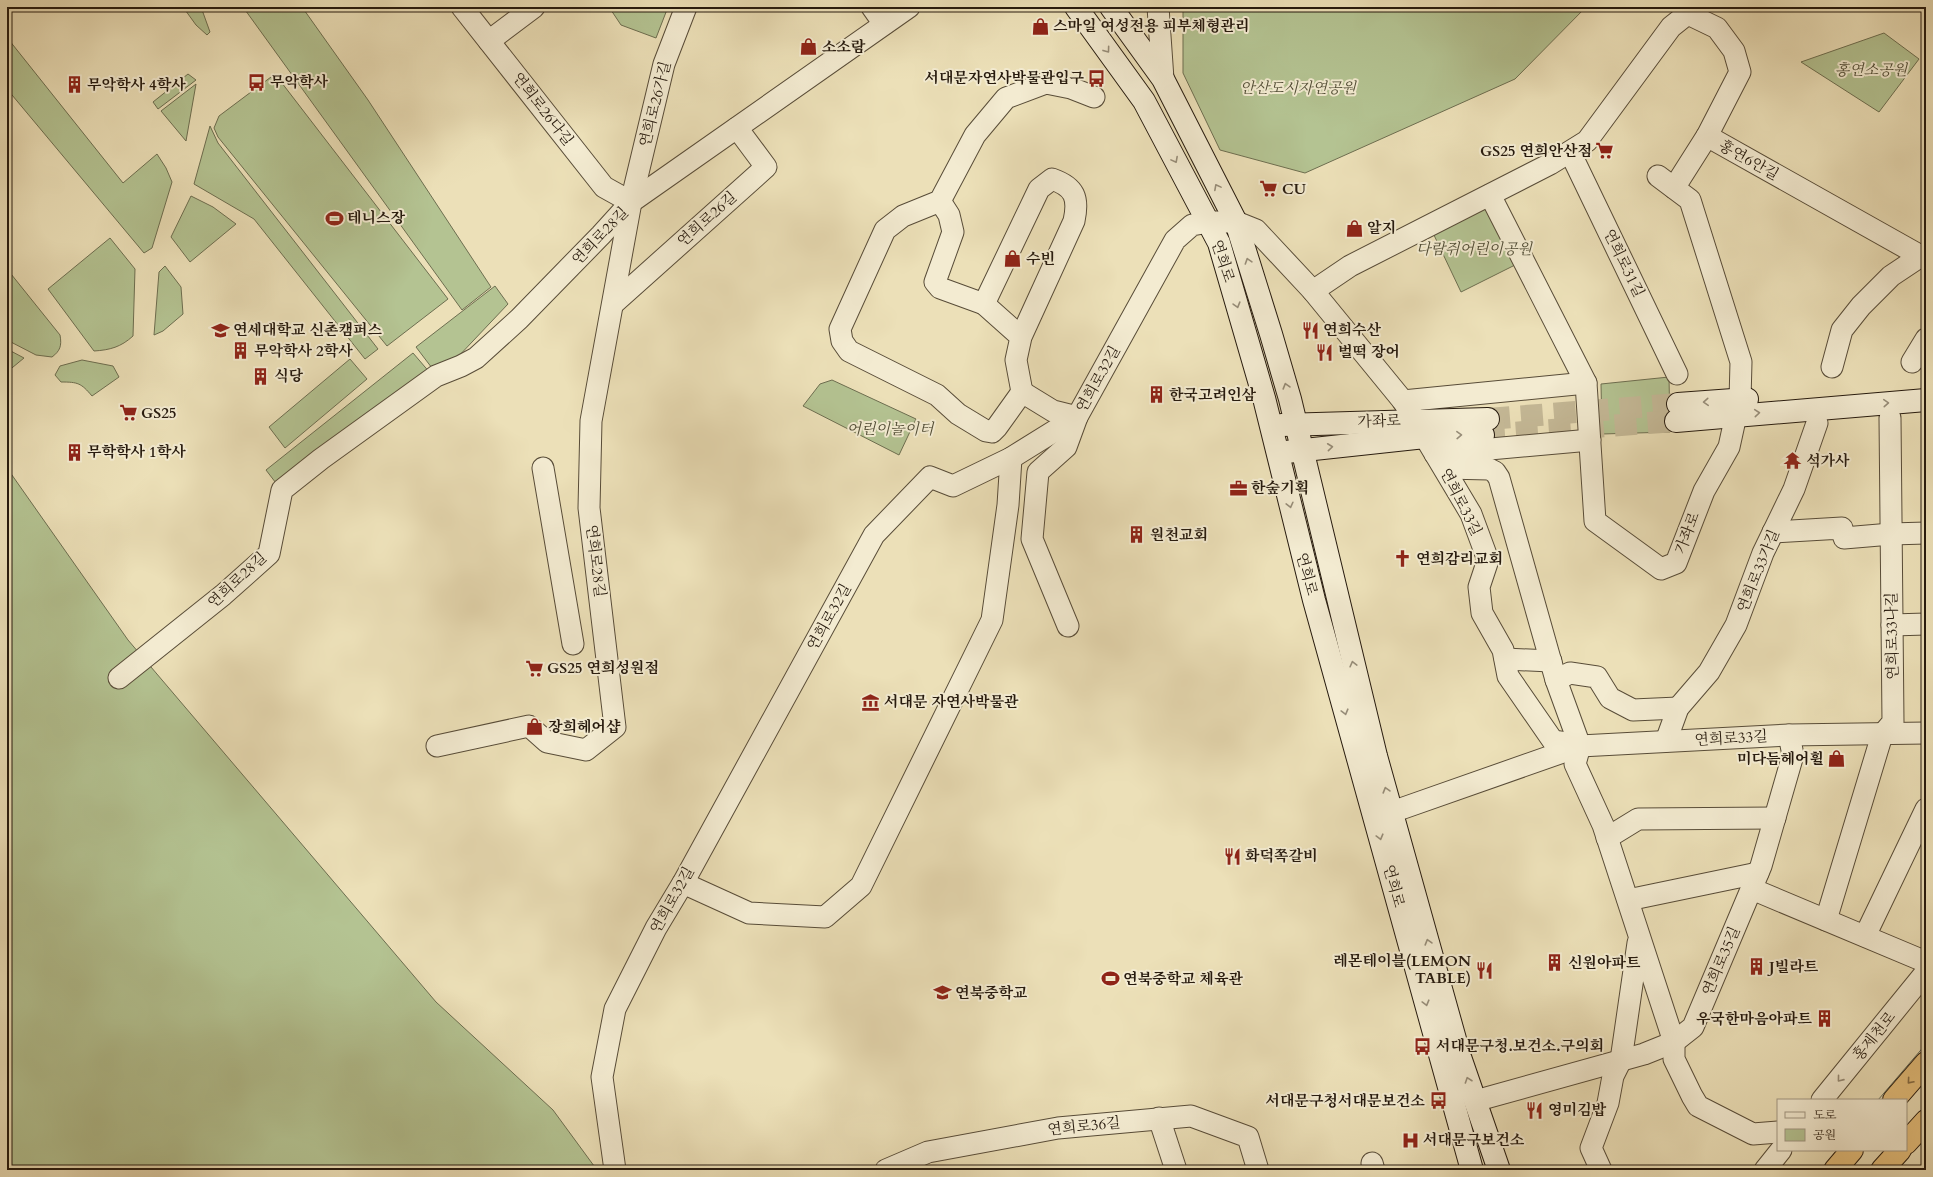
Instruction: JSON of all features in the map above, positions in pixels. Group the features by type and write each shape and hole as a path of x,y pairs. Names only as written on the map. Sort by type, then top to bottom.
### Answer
{"highway":[{"path":"1895,1099 1926,1063"},
{"path":"1907,1142 1926,1121"},
{"path":"1835,1170 1851,1151"},
{"path":"1882,1170 1899,1151"}],"main road":[{"name":"연희로","path":"1076,7 1144,101 1219,243 1264,398 1316,607 1472,1170"},
{"name":"연희로","path":"1112,7 1163,79 1236,222 1272,334 1290,399 1301,450 1376,756 1458,1049 1499,1170"},
{"path":"1677,412 1738,407 1926,385"},
{"path":"1738,407 1926,400"},
{"name":"가좌로","path":"1270,426 1295,424 1430,444 1486,427"},
{"path":"1277,454 1301,450 1430,444"}],"street":[{"name":"연희로26다길","path":"462,7 604,187 631,202"},
{"path":"489,41 534,7"},
{"name":"연희로26가길","path":"631,202 664,64 686,7"},
{"path":"872,7 884,24"},
{"name":"연희로28길","path":"119,678 223,595 269,554 282,490 321,459 436,376 476,358 519,319 631,202 909,7"},
{"path":"1158,7 1163,79"},
{"path":"1313,291 1350,266 1490,195 1570,152 1587,141 1671,27 1692,11"},
{"name":"홍연6안길","path":"1692,11 1717,28 1734,51 1740,72 1707,136 1923,258"},
{"path":"984,304 1039,190 1052,179 1065,183 1074,195 1077,207 1074,221 1021,337 1016,360 1022,392 992,432 986,431 958,414 937,394 849,351 842,341 840,329 885,230 903,216 940,201 975,135 1006,98 1046,83 1071,88 1094,97"},
{"name":"연희로26길","path":"613,304 766,167 737,128"},
{"path":"1707,136 1666,182 1690,200 1741,362 1738,407"},
{"name":"연희로31길","path":"1570,152 1677,374"},
{"path":"1430,444 1590,440 1585,413 1586,383 1490,195"},
{"path":"940,201 949,215 953,232 935,282 940,288 984,304 1021,337"},
{"name":"연희로28길","path":"437,746 529,726 547,742 586,750 616,727 589,508 592,421 631,202"},
{"name":"연희로32길","path":"615,1170 602,1077 615,1010 656,928 683,883 874,535 930,477 953,486 1011,458 1077,417 1175,240 1192,225 1208,222 1236,222"},
{"path":"1236,222 1256,230 1313,291 1403,401 1430,444 1489,469 1495,472 1499,478 1554,671 1580,746 1575,764 1603,825 1674,1042 1674,1059 1698,1106 1753,1134 1777,1132"},
{"path":"1832,367 1842,330 1861,306 1892,276 1923,258"},
{"path":"1912,362 1926,339"},
{"path":"1403,401 1586,383"},
{"path":"1022,392 1053,411 1077,417 1066,447 1038,472 1032,539 1068,626"},
{"name":"가좌로","path":"1590,440 1595,521 1662,569 1676,564 1704,491 1729,447 1738,407"},
{"name":"연희로33나길","path":"1882,735 1893,722 1890,418"},
{"name":"연희로33가길","path":"1666,741 1678,708 1709,672 1736,625 1763,553 1794,489 1816,424"},
{"name":"연희로33길","path":"1430,444 1471,514 1488,560 1479,588 1482,613 1503,650 1508,676 1553,740 1580,746 1789,735 1882,735 1926,733"},
{"path":"683,883 749,913 825,916 861,886 992,620 1008,505 1011,458"},
{"path":"543,468 573,644"},
{"path":"1773,532 1842,528 1844,538 1926,533"},
{"path":"1892,625 1926,624"},
{"path":"1505,659 1554,671 1597,677 1610,698 1633,710 1678,708"},
{"name":"연희로35길","path":"1476,1101 1621,1060 1674,1042 1693,1027 1755,881 1793,755 1789,735"},
{"path":"1826,920 1882,735"},
{"name":"연희로33길","path":"1392,812 1580,746"},
{"path":"1607,838 1638,819 1775,818"},
{"path":"1865,936 1923,823"},
{"path":"1628,900 1755,881 1826,920 1926,962"},
{"path":"1600,1170 1591,1148 1608,1103 1613,1076 1621,1060 1639,936"},
{"name":"홍제천로","path":"1823,1099 1926,972"},
{"name":"연희로36길","path":"886,1170 928,1152 1058,1128 1191,1116 1248,1137 1258,1170"},
{"path":"1159,1118 1176,1170"},
{"path":"1765,1170 1780,1151"}],"green space":[{"path":"183,7 201,7 210,32 207,35 196,25"},
{"path":"243,7 302,7 368,100 491,287 462,310"},
{"path":"609,7 668,7 656,38 621,25"},
{"name":"안산도시자연공원","path":"1183,7 1586,7 1515,79 1305,173 1220,150 1183,73"},
{"name":"홍연소공원","path":"1884,33 1919,59 1879,112 1801,62"},
{"path":"9,40 123,183 157,154 166,168 172,182 152,248 144,253 7,89 7,41"},
{"path":"188,74 196,80 158,109 153,102"},
{"name":"테니스장","path":"275,74 448,299 387,346 218,137 214,128 219,116"},
{"path":"196,84 186,141 161,111"},
{"path":"210,126 218,143 378,349 365,359 254,219 194,184"},
{"path":"191,196 213,207 236,224 190,262 171,237"},
{"name":"다람쥐어린이공원","path":"1487,207 1515,265 1461,292 1433,233"},
{"path":"110,238 135,269 133,336 124,343 115,347 94,351 48,289"},
{"path":"165,266 181,287 183,314 163,331 154,335 159,272"},
{"path":"7,269 60,335 60,348 52,357 36,355 7,340"},
{"path":"495,286 508,304 455,360 435,372 416,347"},
{"path":"7,349 24,358 7,372"},
{"path":"413,353 431,374 279,487 266,470"},
{"path":"350,359 367,379 285,448 269,427"},
{"path":"82,360 113,366 119,377 92,396 79,384 61,382 55,375 60,366"},
{"path":"1669,377 1670,432 1602,434 1601,384"},
{"name":"어린이놀이터","path":"832,380 916,419 899,455 803,406 820,384"},
{"path":"7,468 128,640 436,1002 553,1110 597,1170 7,1170"}],"pier":[{"path":"1926,1036 1926,1140 1900,1170 1811,1170 1827,1151 1907,1151 1907,1099 1872,1099"}],"tunnel":[{"path":"1488,419 1678,404"},
{"path":"1483,435 1676,421"}],"place":[{"name":"스마일 여성전용 피부체형관리","path":"1040,26"},
{"name":"소소람","path":"809,47"},
{"name":"서대문자연사박물관입구","path":"1097,78"},
{"name":"무악학사","path":"257,82"},
{"name":"무악학사 4학사","path":"74,85"},
{"name":"GS25 연희안산점","path":"1605,151"},
{"name":"CU","path":"1269,189"},
{"name":"테니스장","path":"334,218"},
{"name":"알지","path":"1354,228"},
{"name":"수빈","path":"1013,259"},
{"name":"연세대학교 신촌캠퍼스","path":"220,330"},
{"name":"연희수산","path":"1310,330"},
{"name":"무악학사 2학사","path":"241,351"},
{"name":"벌떡 장어","path":"1325,352"},
{"name":"식당","path":"261,376"},
{"name":"한국고려인삼","path":"1156,395"},
{"name":"GS25","path":"128,413"},
{"name":"무학학사 1학사","path":"74,452"},
{"name":"석가사","path":"1793,461"},
{"name":"한숲기획","path":"1238,488"},
{"name":"원천교회","path":"1137,535"},
{"name":"연희감리교회","path":"1403,559"},
{"name":"GS25 연희성원점","path":"534,668"},
{"name":"서대문 자연사박물관","path":"871,702"},
{"name":"장희헤어샵","path":"535,727"},
{"name":"미다듬헤어휠","path":"1837,759"},
{"name":"화덕쪽갈비","path":"1232,856"},
{"name":"신원아파트","path":"1555,963"},
{"name":"J빌라트","path":"1756,967"},
{"name":"레몬테이블(LEMON TABLE)","path":"1484,970"},
{"name":"연북중학교 체육관","path":"1110,979"},
{"name":"연북중학교","path":"942,993"},
{"name":"우국한마음아파트","path":"1825,1019"},
{"name":"서대문구청.보건소.구의회","path":"1423,1046"},
{"name":"서대문구청서대문보건소","path":"1438,1101"},
{"name":"영미김밥","path":"1535,1110"},
{"name":"서대문구보건소","path":"1410,1140"}]}
